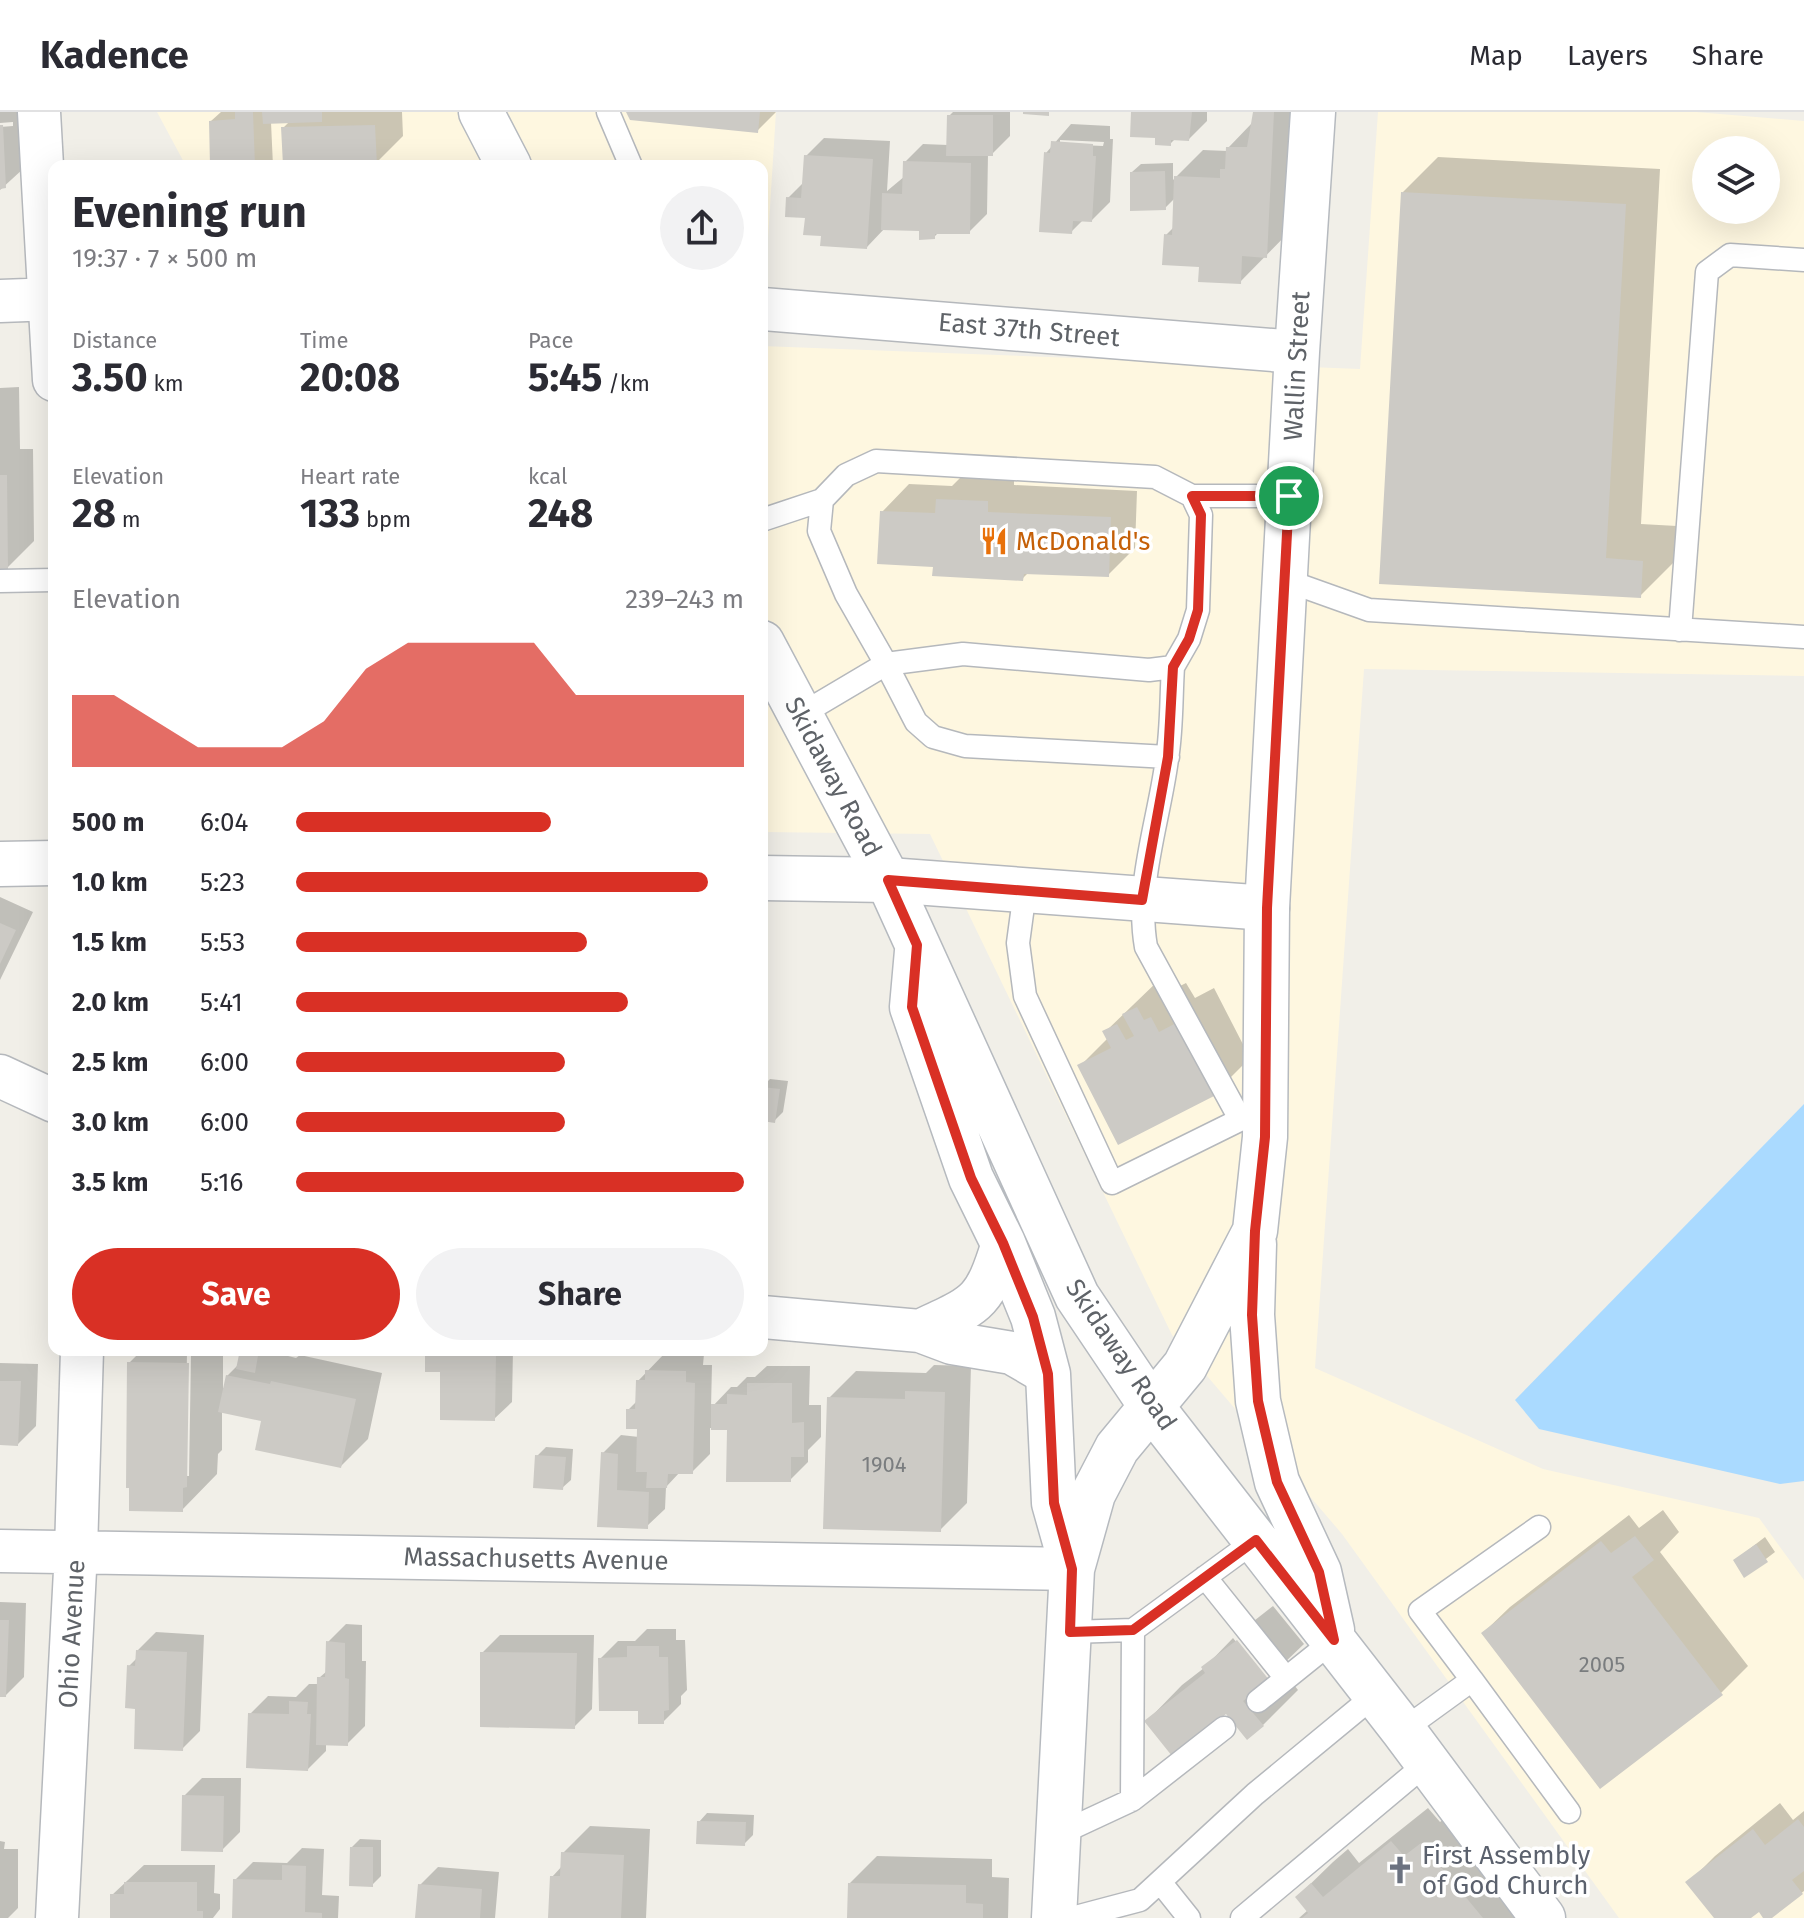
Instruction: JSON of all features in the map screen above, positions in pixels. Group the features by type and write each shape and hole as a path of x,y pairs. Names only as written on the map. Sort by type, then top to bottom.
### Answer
{"main road":[{"path":"481,112 506,160"},
{"name":"Wallin Street","path":"1072,1569 1093,1494 1117,1448 1185,1366 1255,1231 1253,1113 1313,112"},
{"name":"Skidaway Road","path":"768,654 888,880 1077,1296 1151,1406 1334,1640 1543,1918"},
{"path":"0,864 48,863"},
{"path":"768,878 888,880 1267,908"},
{"path":"917,945 912,1007 971,1178 1003,1243 1033,1317 1048,1374 1054,1503 1072,1569 1054,1918"},
{"path":"1255,1231 1252,1315 1258,1401 1277,1482 1319,1572 1334,1640"}],"street":[{"path":"39,112 48,233"},
{"path":"0,301 48,300"},
{"name":"East 37th Street","path":"768,309 1297,352"},
{"path":"0,1076 48,1098"},
{"path":"920,1331 970,1308 991,1283 1003,1243"},
{"path":"768,1318 920,1331 952,1343 1012,1353 1048,1374"},
{"name":"Ohio Avenue","path":"57,1918 76,1551 82,1356"},
{"name":"Massachusetts Avenue","path":"0,1551 1072,1569"}],"lane":[{"path":"608,112 628,160"},
{"path":"1680,630 1707,272 1730,255 1804,260"},
{"path":"768,518 822,500 846,475 876,461 1155,477 1192,496 1289,496"},
{"path":"1025,891 1018,943 1025,996 1112,1183 1253,1113 1146,947 1142,900 1168,757 1173,667 1189,639 1198,610 1201,515 1192,496"},
{"path":"822,500 819,531 846,594 916,722 933,737 965,746 1168,757"},
{"path":"0,581 48,580"},
{"path":"1285,580 1369,610 1804,637"},
{"path":"800,715 886,664 963,654 1149,670 1173,667"},
{"path":"1539,1527 1420,1611 1569,1812"},
{"path":"1070,1632 1133,1630 1256,1540"},
{"path":"1205,1577 1286,1678"},
{"path":"1132,1800 1133,1630"},
{"path":"1258,1701 1334,1640"},
{"path":"1242,1918 1415,1747 1472,1680"},
{"path":"1072,1918 1140,1900 1255,1794 1375,1695"},
{"path":"1059,1834 1132,1800 1224,1728"},
{"path":"1161,1883 1189,1918"}],"shaded area":[{"path":"157,112 776,112 768,239 768,160 183,160"},
{"path":"1378,112 1696,112 1804,121 1804,676 1364,669 1315,1368 1543,1469 1759,1518 1804,1580 1804,1918 1619,1918 1342,1534 1172,1335 930,834 768,832 768,346 1360,369"}],"water":[{"path":"1804,1104 1804,1481 1780,1484 1539,1429 1515,1400"}],"building":[{"path":"235,112 253,112 255,160 210,160 209,121 235,119"},
{"path":"262,112 322,112 322,122 263,124"},
{"path":"626,112 760,112 758,133 630,120"},
{"path":"1049,112 1049,116 1023,114"},
{"path":"1131,112 1192,112 1189,141 1171,140 1171,146 1155,145 1155,138 1130,137"},
{"path":"1253,112 1274,112 1267,258 1242,256 1241,284 1198,282 1199,267 1162,265 1164,234 1172,235 1174,176 1220,178 1220,169 1225,169 1226,147 1247,147"},
{"path":"947,115 993,115 993,156 946,156"},
{"path":"0,125 3,125 6,188 0,189"},
{"path":"375,125 377,160 283,160 281,127"},
{"path":"1051,141 1093,144 1093,156 1096,156 1092,222 1073,221 1072,234 1039,232 1044,152 1050,153"},
{"path":"804,155 873,159 867,249 820,246 821,236 803,235 805,218 785,217 786,197 801,198"},
{"path":"903,161 971,163 970,234 935,234 935,239 919,240 919,231 881,230 882,193 902,194"},
{"path":"1165,171 1166,210 1130,211 1130,172"},
{"path":"1401,192 1626,204 1606,558 1643,561 1641,598 1379,584"},
{"path":"0,475 7,475 8,570 0,570"},
{"name":"McDonald's","path":"936,499 988,501 988,512 1111,517 1109,577 1024,574 1023,581 932,576 933,567 877,564 880,511 935,513"},
{"path":"0,923 16,930 0,964"},
{"path":"1137,1007 1144,1020 1151,1017 1159,1032 1178,1022 1216,1095 1118,1145 1077,1065 1111,1048 1102,1031 1117,1024 1126,1040 1134,1036 1122,1014"},
{"path":"768,1088 780,1089 775,1123 768,1122"},
{"path":"239,1356 258,1356 255,1373 236,1369"},
{"path":"425,1356 496,1356 495,1421 440,1420 440,1372 425,1372"},
{"path":"127,1362 189,1363 187,1487 183,1488 183,1512 129,1511 129,1488 126,1488"},
{"path":"645,1370 686,1371 686,1382 695,1383 693,1474 668,1474 667,1488 646,1488 647,1472 636,1472 637,1429 626,1429 626,1409 635,1409 636,1380 645,1380"},
{"path":"226,1375 356,1399 341,1468 255,1450 261,1421 218,1412"},
{"path":"0,1381 21,1381 18,1446 0,1445"},
{"path":"747,1383 792,1383 792,1423 804,1422 804,1457 791,1457 791,1482 726,1482 727,1430 711,1430 711,1404 727,1404 727,1394 747,1395"},
{"path":"905,1391 945,1392 941,1532 823,1529 827,1397 905,1399"},
{"path":"601,1452 618,1454 617,1490 649,1492 648,1529 597,1527"},
{"path":"535,1455 566,1457 563,1490 533,1488"},
{"path":"1635,1536 1654,1560 1632,1577 1723,1695 1600,1789 1481,1633 1601,1541 1611,1553"},
{"path":"1756,1544 1768,1562 1744,1578 1733,1560"},
{"path":"0,1620 9,1620 6,1697 0,1697"},
{"path":"1237,1640 1270,1681 1243,1701 1264,1726 1247,1740 1226,1714 1172,1756 1144,1721 1205,1673 1201,1667"},
{"path":"326,1641 345,1643 345,1678 349,1679 348,1746 316,1745 317,1677 325,1677"},
{"path":"627,1646 659,1646 659,1657 668,1657 669,1710 664,1711 664,1724 638,1724 638,1711 599,1711 598,1658 627,1657"},
{"path":"136,1650 187,1652 183,1751 134,1749 135,1709 125,1708 127,1665 135,1666"},
{"path":"480,1652 577,1653 575,1729 480,1727"},
{"path":"289,1701 308,1702 307,1714 311,1714 308,1771 246,1768 248,1713 289,1714"},
{"path":"182,1795 224,1796 223,1852 181,1851"},
{"path":"1798,1819 1804,1827 1804,1871 1792,1880 1803,1894 1772,1918 1763,1918 1759,1912 1751,1918 1714,1918 1685,1882 1753,1829 1765,1845"},
{"path":"697,1821 746,1822 745,1846 696,1844"},
{"name":"First Assembly of God Church","path":"1391,1841 1404,1856 1421,1843 1483,1918 1302,1918 1308,1913 1295,1897 1311,1883 1323,1897"},
{"path":"350,1847 373,1847 373,1887 349,1886"},
{"path":"561,1852 624,1855 621,1918 548,1918 550,1876 560,1876"},
{"path":"282,1865 306,1866 305,1912 322,1913 322,1918 232,1918 233,1879 282,1880"},
{"path":"124,1882 197,1882 197,1911 203,1911 203,1918 110,1918 110,1894 124,1894"},
{"path":"848,1883 966,1885 966,1903 983,1904 983,1918 847,1918"},
{"path":"418,1884 482,1889 480,1918 415,1918"}],"place":[{"name":"McDonald's","path":"994,541"},
{"name":"First Assembly of God Church","path":"1400,1870"}],"route":[{"path":"1192,496 1289,496 1267,908 1265,1137 1255,1231 1252,1315 1258,1401 1277,1482 1319,1572 1334,1640 1256,1540 1133,1630 1070,1632 1072,1569 1054,1503 1048,1374 1033,1317 1003,1243 971,1178 912,1007 917,945 888,880 1142,900 1168,757 1173,667 1189,639 1198,610 1201,515 1192,496"}]}
